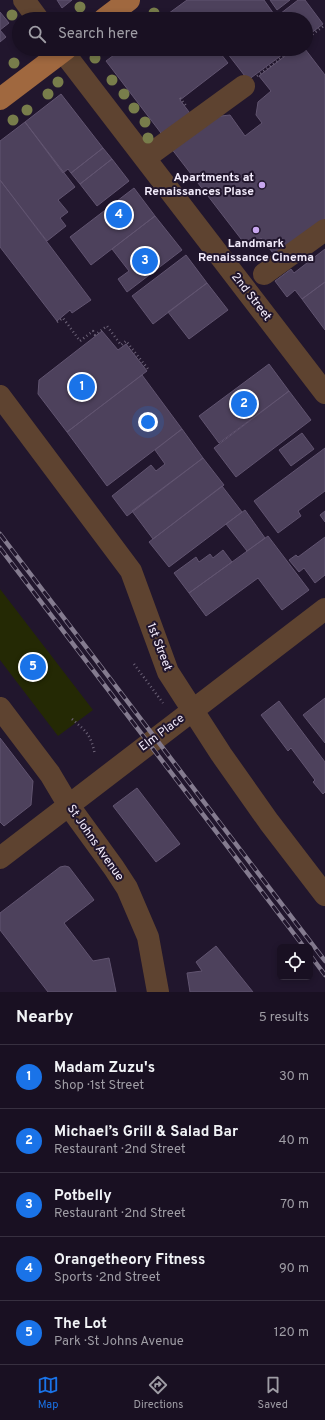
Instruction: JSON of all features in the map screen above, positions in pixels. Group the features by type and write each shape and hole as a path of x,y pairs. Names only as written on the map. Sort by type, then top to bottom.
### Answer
{"main road":[{"path":"113,12 129,0"},
{"path":"0,99 55,56"}],"street":[{"path":"24,0 33,12"},
{"name":"2nd Street","path":"68,56 325,393"},
{"path":"145,158 244,86"},
{"path":"264,274 325,230"},
{"name":"1st Street","path":"0,396 131,571 168,672 268,822 325,895"},
{"name":"Elm Place","path":"0,858 325,609"},
{"name":"St Johns Avenue","path":"0,708 50,774 69,806 127,888 148,937 158,992"}],"path":[{"path":"313,34 325,25"},
{"path":"244,86 284,56"},
{"path":"180,98 186,105"},
{"path":"57,322 63,318 80,341 93,331 95,335 107,326 121,345 126,341 148,369"},
{"path":"134,664 163,703"},
{"path":"72,719 88,733 95,755"}],"green space":[{"path":"0,589 93,710 58,736 0,660"}],"building":[{"path":"57,0 72,0 62,8"},
{"path":"187,0 264,0 272,12 171,12"},
{"path":"270,0 290,0 277,10"},
{"path":"298,0 305,0 323,24 313,32 313,12 282,12"},
{"path":"0,12 9,23 0,30"},
{"path":"0,30 6,37 0,42"},
{"path":"113,56 222,56 228,63 180,100 192,116 164,137 106,61"},
{"path":"229,56 281,56 248,80"},
{"name":"Apartments at Renaissances Plase","path":"285,56 310,56 325,75 325,222 277,258 261,238 248,248 171,148 212,117 230,115 245,136 262,123 256,115 258,102 271,91 259,76"},
{"path":"61,94 103,148 71,173 68,169 63,173 25,122"},
{"path":"25,122 75,187 58,200 68,212 60,218 66,226 47,241 0,180 0,141"},
{"path":"103,148 112,159 80,184 71,173"},
{"path":"112,159 129,181 97,206 80,184"},
{"path":"0,180 91,300 72,313 70,310 57,321 0,247"},
{"path":"134,188 155,216 91,265 70,237"},
{"path":"155,216 182,250 127,292 118,279 129,271 112,249"},
{"path":"325,249 325,282 302,299 295,290 287,297 275,281 291,269 294,273"},
{"path":"186,255 207,283 153,324 132,296"},
{"path":"325,282 325,330 302,299"},
{"path":"207,283 228,310 189,339 168,312"},
{"path":"102,331 118,350 126,344 147,371 67,432 38,394 39,380"},
{"path":"269,364 289,391 219,443 199,416"},
{"path":"142,375 182,429 107,486 67,432"},
{"path":"289,391 311,420 236,477 214,448"},
{"path":"182,429 203,458 127,516 112,496 151,465 156,471 165,464 155,450"},
{"path":"302,433 314,449 291,466 279,450"},
{"path":"325,448 325,491 298,511 301,516 278,533 254,501"},
{"path":"203,458 224,485 153,539 132,511"},
{"path":"222,486 242,512 169,567 149,542"},
{"path":"245,510 265,538 247,551 226,524"},
{"path":"325,511 325,522 320,515"},
{"path":"268,536 309,590 282,610 258,578 206,616 189,593"},
{"path":"325,537 325,575 315,583 304,568 299,572 289,560 296,555 298,557"},
{"path":"223,550 232,562 189,593 174,573 196,557 199,562 210,554 213,558"},
{"path":"325,698 325,743 303,715"},
{"path":"279,701 325,762 325,792 323,794 313,782 315,780 291,748 288,751 261,715"},
{"path":"0,738 33,781 31,805 4,826 0,822"},
{"path":"137,788 180,844 156,862 113,806"},
{"path":"60,867 69,867 94,900 64,923 93,961 109,958 116,992 48,992 0,930 0,913"},
{"path":"216,946 253,992 190,992 187,973 202,971 196,962"}],"railway":[{"path":"0,534 325,961"},
{"path":"0,548 302,944"},
{"path":"313,959 325,975"}],"place":[{"name":"Apartments at Renaissances Plase","path":"262,185"},
{"name":"Orangetheory Fitness","path":"119,215"},
{"name":"Landmark Renaissance Cinema","path":"256,230"},
{"name":"Potbelly","path":"145,261"},
{"name":"Madam Zuzu's","path":"82,387"},
{"name":"Michael’s Grill & Salad Bar","path":"244,404"},
{"name":"The Lot","path":"33,667"}]}
